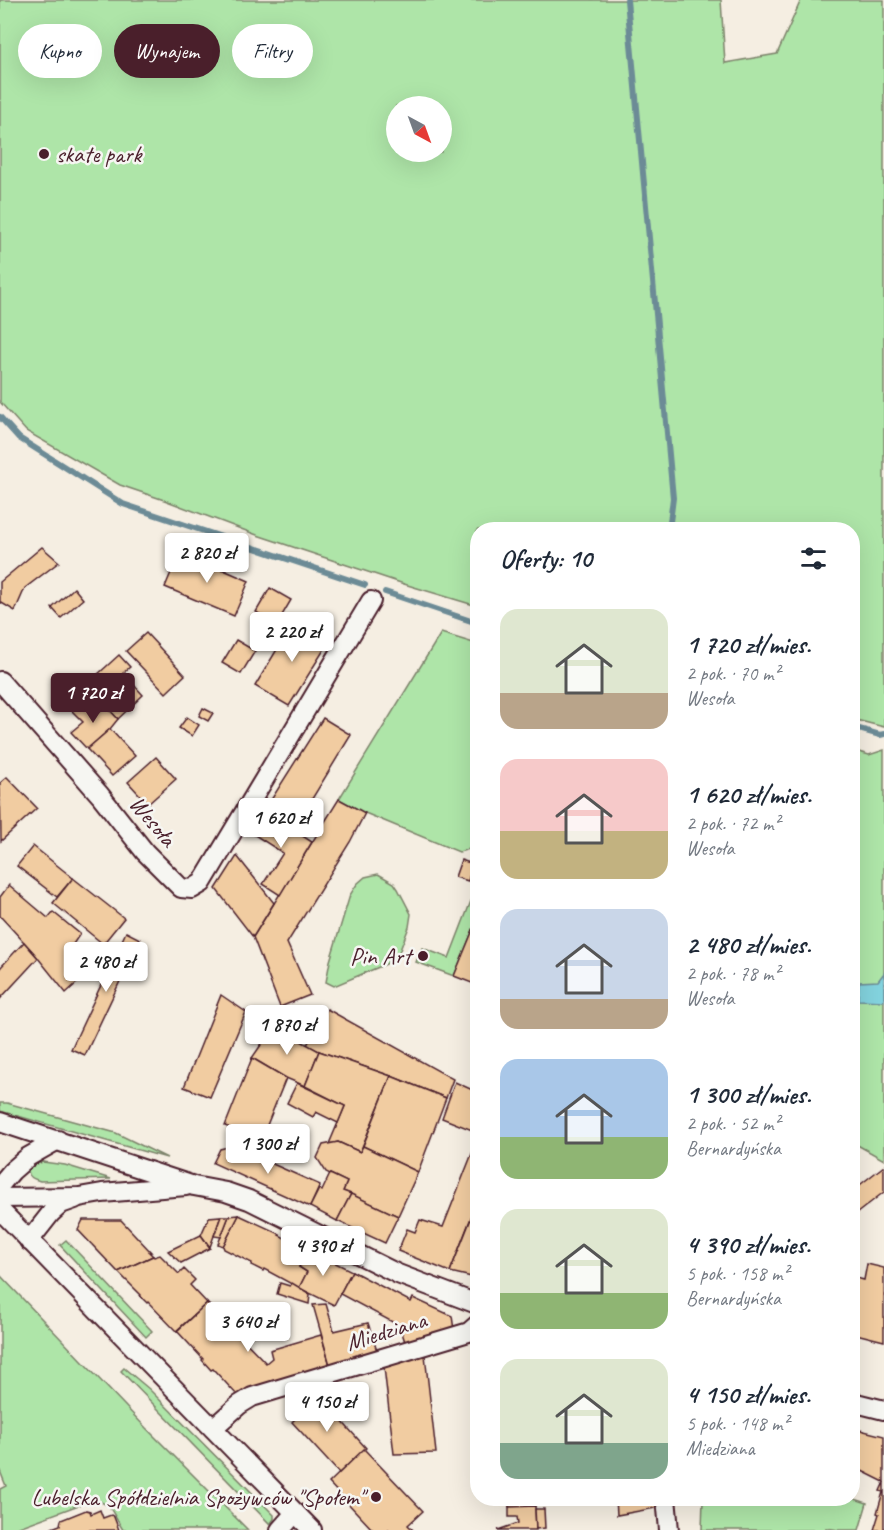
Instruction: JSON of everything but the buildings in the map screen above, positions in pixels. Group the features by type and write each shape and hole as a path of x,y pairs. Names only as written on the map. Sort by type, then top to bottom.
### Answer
{"street":[{"name":"Wesoła","path":"0,681 100,795 145,852 181,888 192,889 202,883 371,601"},
{"path":"0,1122 194,1186 226,1192 249,1200 398,1274 470,1302"},
{"path":"0,1185 28,1157 58,1140"},
{"path":"0,1198 79,1197 194,1186"},
{"path":"29,1241 61,1204 79,1197"},
{"path":"0,1210 312,1530"},
{"name":"Miedziana","path":"213,1428 233,1409 252,1397 470,1331"},
{"path":"860,1404 884,1410"},
{"path":"667,1506 669,1530"},
{"path":"280,1530 295,1513"}],"green space":[{"path":"0,0 721,0 725,63 777,54 801,0 884,0 884,727 860,721 860,522 470,522 470,604 257,535 120,485 26,431 0,402"},
{"path":"441,633 470,642 470,849 459,852 365,813 339,799"},
{"path":"884,750 884,1160 860,1146 860,752 869,755"},
{"path":"378,874 394,883 411,914 409,927 398,955 386,964 334,986 326,982 350,895 365,877"},
{"path":"470,904 470,937 454,976 416,962 422,948 449,958"},
{"path":"0,1103 116,1133 167,1158 0,1111"},
{"path":"43,1162 65,1165 111,1179 40,1181 32,1178 28,1171 33,1165"},
{"path":"66,1240 152,1331 146,1337 60,1245"},
{"path":"0,1275 146,1428 248,1530 123,1530 109,1506 95,1499 11,1530 0,1530 0,1489 6,1486 0,1471"},
{"path":"124,1368 149,1389 274,1515 270,1524 121,1371"},
{"path":"860,1501 867,1503 859,1530 826,1528 826,1530 702,1530 703,1506 860,1506"}],"water":[{"path":"884,973 884,1001 860,1000 860,982 878,981"}],"waterway":[{"path":"627,0 673,498 670,522"},
{"path":"0,417 19,438 123,504 365,585"},
{"path":"385,592 470,621"},
{"path":"860,729 884,734"}],"place":[{"name":"skate park","path":"44,154"},
{"name":"Pin Art","path":"423,956"},
{"name":"Lubelska Spółdzielnia Spożywców \"Społem\"","path":"376,1497"}]}
